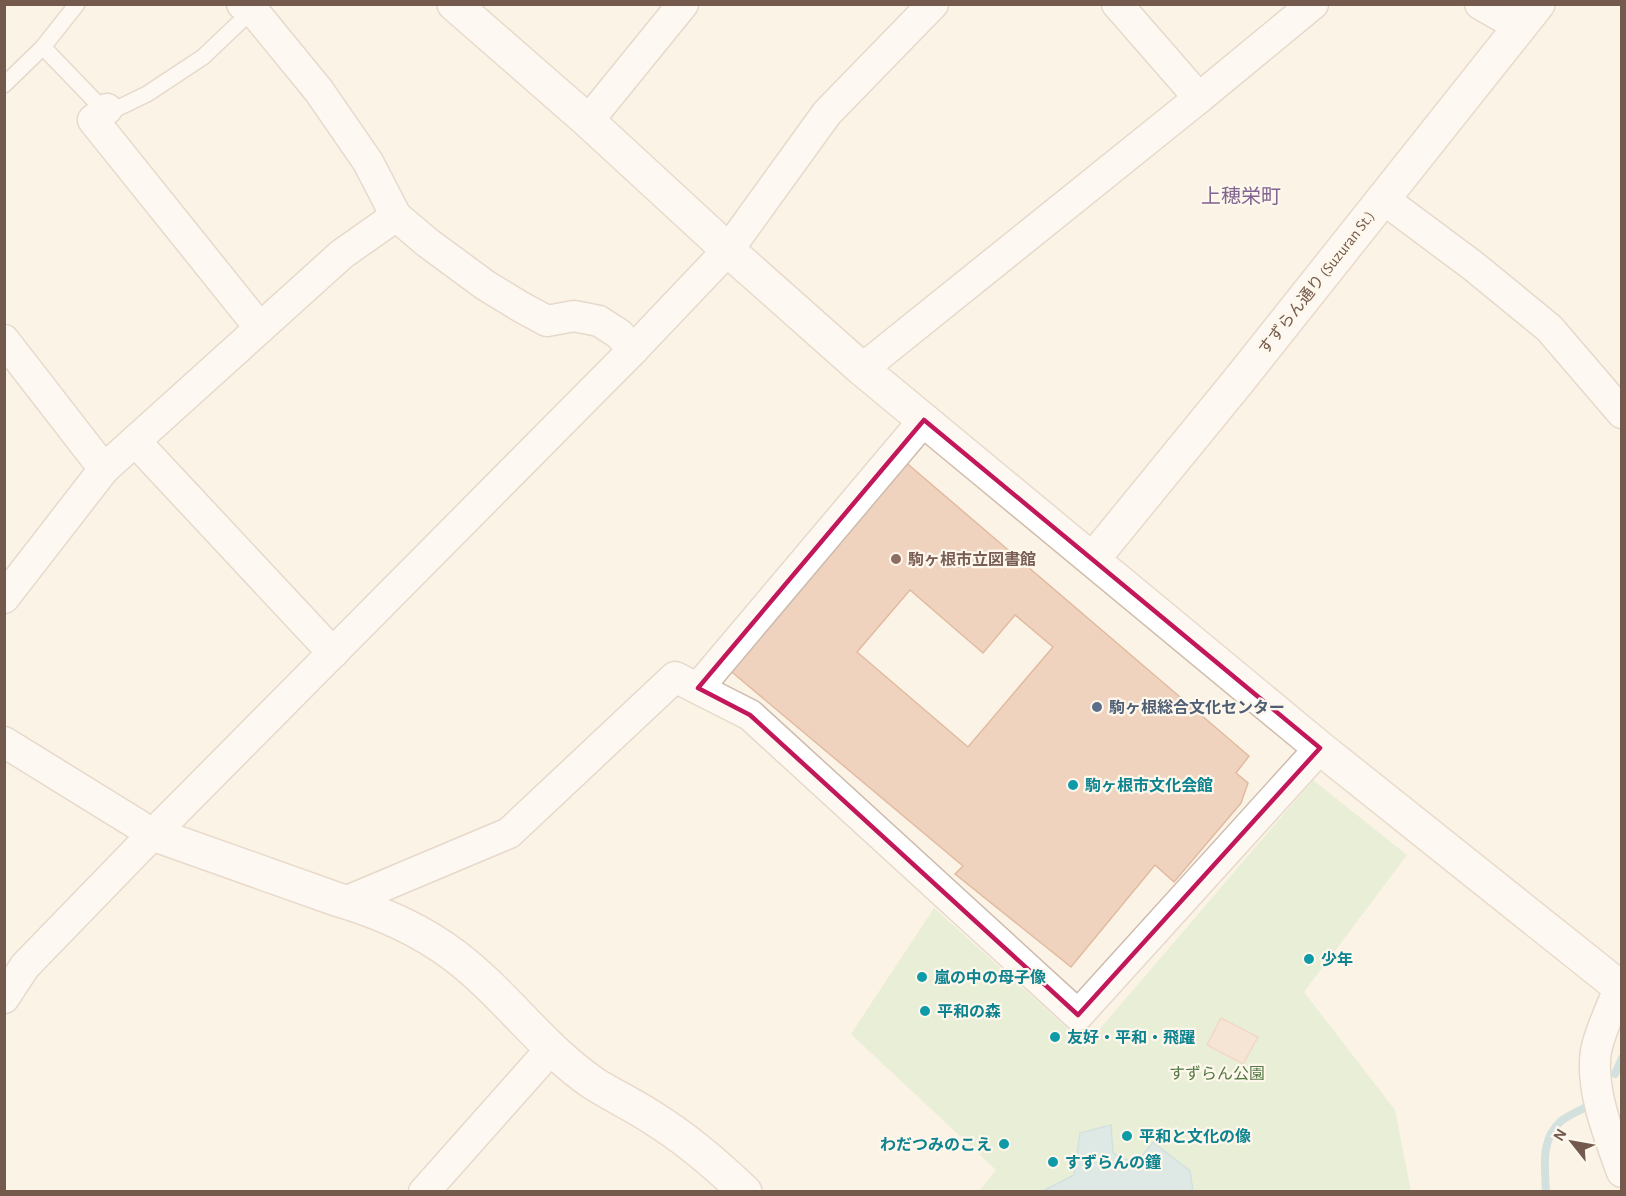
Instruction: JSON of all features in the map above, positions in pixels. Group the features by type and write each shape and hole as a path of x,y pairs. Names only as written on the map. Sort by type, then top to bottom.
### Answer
{"street":[{"path":"454,4 588,121 862,369 1320,748 1621,986 1596,1050 1595,1081 1609,1137 1622,1172"},
{"path":"588,121 682,4"},
{"path":"4,998 25,966 633,350 728,250 827,113 933,4"},
{"path":"1117,4 1199,98"},
{"path":"862,369 1313,4"},
{"path":"1480,4 1529,16"},
{"path":"257,8 368,162 396,216 484,285 520,307 547,321 574,316 599,321 619,334 633,350"},
{"name":"すずらん通り (Suzuran St.)","path":"1094,559 1529,16"},
{"path":"107,109 93,120 260,328"},
{"path":"1382,198 1472,265 1549,328 1622,413"},
{"path":"4,598 104,469 342,254 396,216"},
{"path":"4,340 104,469"},
{"path":"698,688 924,420"},
{"path":"135,441 333,653"},
{"path":"345,902 509,833 675,677 750,715 1078,1015 1320,748"},
{"path":"4,742 153,834 359,906 416,931 454,955 473,971 551,1049 593,1083 657,1120 726,1173 745,1191"},
{"path":"424,1191 551,1049"}],"lane":[{"path":"4,85 43,48 77,4"},
{"path":"43,48 83,90 107,109 116,109 147,94 203,57 257,8"}],"highlighted area":[{"path":"924,420 1320,748 1078,1015 750,715 698,688"}],"green space":[{"name":"すずらん公園","path":"1313,780 1407,855 1304,992 1395,1110 1411,1191 979,1191 996,1170 851,1034 934,908 1086,1045"}],"water":[{"path":"1111,1125 1113,1153 1136,1164 1153,1142 1190,1171 1193,1191 1043,1191 1074,1175 1080,1133"}],"building":[{"name":"駒ヶ根総合文化センター","path":"903,460 1249,756 1236,773 1248,783 1241,803 1174,882 1155,865 1071,967 955,874 963,866 727,668","holes":["910,590 983,653 1015,615 1053,647 968,747 857,652"]},
{"path":"1221,1018 1258,1037 1243,1064 1207,1045"}],"waterway":[{"path":"1615,1074 1622,1058"},
{"path":"1546,1192 1545,1154 1554,1128 1561,1121 1590,1105"}],"place":[{"name":"駒ヶ根市立図書館","path":"896,559"},
{"name":"駒ヶ根総合文化センター","path":"1097,707"},
{"name":"駒ヶ根市文化会館","path":"1073,785"},
{"name":"少年","path":"1309,959"},
{"name":"嵐の中の母子像","path":"922,977"},
{"name":"平和の森","path":"925,1011"},
{"name":"友好・平和・飛躍","path":"1055,1037"},
{"name":"平和と文化の像","path":"1127,1136"},
{"name":"わだつみのこえ","path":"1004,1144"},
{"name":"すずらんの鐘","path":"1053,1162"}],"district":[{"name":"上穂栄町","path":"1241,196"}]}
